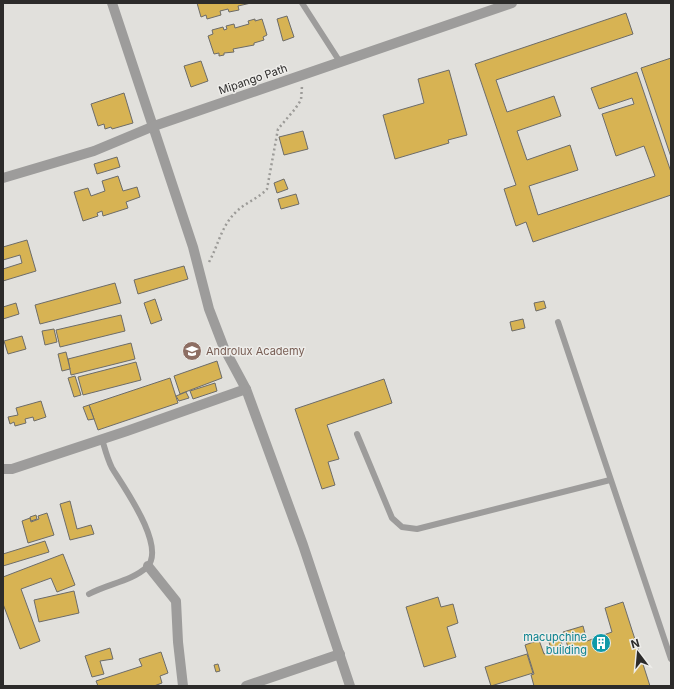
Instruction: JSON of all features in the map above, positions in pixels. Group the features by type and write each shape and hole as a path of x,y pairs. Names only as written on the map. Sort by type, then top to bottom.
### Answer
{"street":[{"path":"112,3 154,126 200,272 209,309 224,348 246,388 304,545 350,686"},
{"name":"Mipango Path","path":"3,178 94,151 154,126 512,3"},
{"path":"3,469 12,469 102,439 246,388"},
{"path":"148,566 176,601 178,642 183,686"},
{"path":"246,686 340,654"}],"lane":[{"path":"302,3 340,62"},
{"path":"558,322 671,659"},
{"path":"357,434 392,518 402,527 417,529 610,480"},
{"path":"89,594 104,586 134,575 148,566 152,557 151,543 146,528 105,452 102,439"}],"path":[{"path":"200,272 209,262 227,221 236,211 261,196 267,189 278,129 301,100 302,90 299,76"}],"building":[{"path":"197,3 251,3 238,6 239,10 229,12 228,9 220,11 221,15 207,19 206,15 201,17"},
{"path":"626,13 633,34 496,80 507,112 554,96 561,116 517,131 527,160 570,145 578,170 529,186 538,215 655,176 644,146 616,156 602,114 634,104 632,98 599,109 591,88 637,72 671,172 671,195 533,242 526,222 516,226 504,189 516,185 475,64"},
{"path":"287,16 294,37 283,41 277,19"},
{"path":"255,19 255,21 262,19 267,35 263,37 264,40 254,43 254,45 233,49 234,52 224,53 224,55 219,56 219,53 214,54 208,36 213,34 212,30 223,27 224,30 227,29 226,26 234,24 235,28 249,24 248,21"},
{"path":"671,58 671,157 641,68"},
{"path":"201,61 208,81 191,87 184,66"},
{"path":"449,70 467,135 448,140 449,143 395,159 383,115 424,103 418,79"},
{"path":"124,93 133,123 112,129 111,127 105,129 104,124 98,126 91,104"},
{"path":"303,131 308,149 284,155 279,137"},
{"path":"117,157 120,167 97,174 94,164"},
{"path":"118,176 123,191 137,187 140,197 126,202 128,208 103,216 102,211 97,213 98,216 83,221 74,192 88,188 91,196 105,191 102,181"},
{"path":"284,179 288,189 277,193 274,183"},
{"path":"296,194 299,204 281,209 278,199"},
{"path":"27,240 36,271 3,281 3,269 22,263 20,255 3,260 3,247"},
{"path":"184,266 188,279 138,294 134,280"},
{"path":"115,283 121,303 40,324 35,305"},
{"path":"155,299 162,320 151,324 144,303"},
{"path":"544,301 546,308 536,311 534,303"},
{"path":"16,303 19,314 3,319 3,307"},
{"path":"121,315 125,331 60,347 56,330"},
{"path":"523,319 525,328 512,331 510,322"},
{"path":"54,329 57,342 45,345 42,331"},
{"path":"22,336 26,349 8,354 4,341"},
{"path":"131,343 135,359 71,375 68,359"},
{"path":"66,352 70,369 62,371 58,354"},
{"path":"217,361 222,378 180,394 174,376"},
{"path":"136,362 141,380 83,395 78,377"},
{"path":"75,376 81,395 74,397 68,378"},
{"path":"170,378 178,403 98,430 89,405"},
{"path":"384,379 392,403 327,425 339,459 328,462 335,485 322,489 295,409"},
{"path":"215,383 217,391 193,399 190,391"},
{"path":"186,392 189,398 179,401 176,396"},
{"path":"41,401 46,417 34,421 33,417 25,419 26,423 15,426 14,422 10,424 8,417 18,415 16,408"},
{"path":"89,405 94,419 88,420 83,407"},
{"path":"70,501 77,529 91,525 94,534 70,540 60,504"},
{"path":"47,513 54,535 28,543 22,521 30,518 31,522 39,519 38,516"},
{"path":"36,515 37,519 31,521 30,517"},
{"path":"45,541 49,552 3,566 3,554"},
{"path":"63,554 75,585 57,592 51,578 21,589 40,641 20,649 3,604 3,577"},
{"path":"74,591 79,613 39,622 34,600"},
{"path":"438,597 441,607 453,604 458,623 447,627 456,657 424,667 406,607"},
{"name":"macupchine building","path":"623,602 650,686 534,686 531,675 534,674 525,645 539,640 544,654 552,652 549,642 560,638 563,648 568,647 563,632 583,626 587,641 612,632 605,608"},
{"path":"110,648 113,659 100,661 104,674 92,677 85,656"},
{"path":"161,652 168,673 160,676 162,683 154,686 98,686 96,681 142,666 139,659"},
{"path":"527,654 533,673 491,686 485,667"},
{"path":"218,664 220,671 216,672 214,665"}],"place":[{"name":"Androlux Academy","path":"192,351"},
{"name":"macupchine building","path":"601,643"}]}
